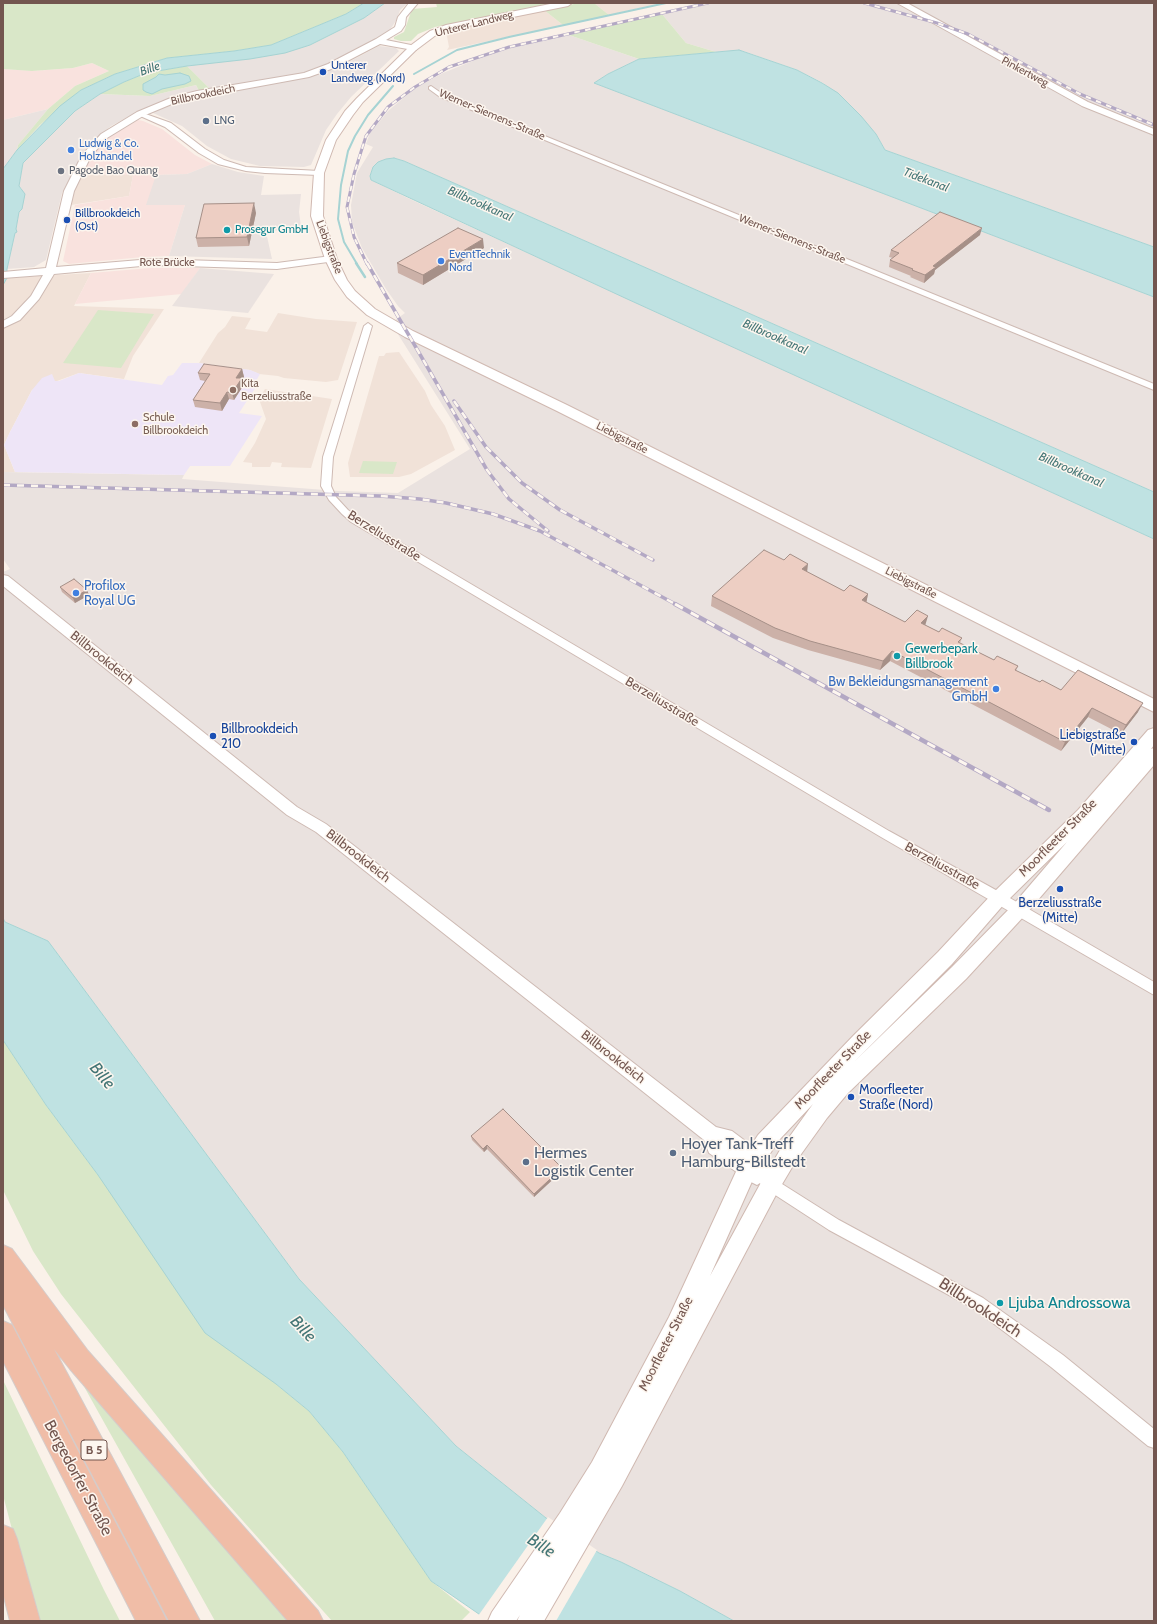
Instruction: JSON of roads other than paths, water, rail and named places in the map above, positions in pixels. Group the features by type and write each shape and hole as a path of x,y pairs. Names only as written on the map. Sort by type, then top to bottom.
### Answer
{"highway":[{"path":"3,1258 79,1360 308,1621"},
{"name":"B 5","path":"3,1279 185,1621"},
{"name":"Bergedorfer Straße","path":"3,1334 152,1621"},
{"path":"3,1539 25,1621"}],"main road":[{"name":"Unterer Landweg","path":"428,36 446,28 568,3"},
{"name":"Liebigstraße","path":"428,36 413,48 365,94 349,112 331,140 319,173 317,216 331,259 342,280 355,298 384,321 622,438 1154,706"},
{"name":"Moorfleeter Straße","path":"607,1474 750,1164 773,1132 861,1041 945,958 999,898 1084,815 1154,734"},
{"name":"Moorfleeter Straße","path":"607,1474 771,1184 787,1157 820,1111 840,1087 959,973 1019,910 1154,754"},
{"path":"530,1621 576,1526 607,1474"},
{"path":"501,1621 576,1526"}],"street":[{"name":"Billbrookdeich","path":"3,325 16,318 35,297 50,271 69,191 87,155 104,136 140,114 176,99 306,75 331,66 379,41 398,29 401,25 402,17 408,8 414,3"},
{"name":"Pinkertweg","path":"901,3 1086,104 1154,132"},
{"path":"379,41 413,48"},
{"name":"Werner-Siemens-Straße","path":"431,88 442,96 1154,386"},
{"path":"140,114 168,125 202,151 221,162 246,169 319,173"},
{"name":"Rote Brücke","path":"6,274 152,262 277,266 331,259"},
{"name":"Berzeliusstraße","path":"368,326 327,460 326,486 332,498 345,512 355,520 878,830 999,898 1154,989"},
{"name":"Billbrookdeich","path":"3,579 292,811 321,828 712,1135 715,1147 750,1164 771,1184 845,1232 978,1303 1056,1361 1154,1440"}],"water":[{"name":"Bille","path":"364,3 385,3 364,18 310,45 285,53 250,59 187,66 146,73 100,94 75,111 23,163 19,186 25,194 22,209 19,212 16,229 17,232 15,233 7,269 7,278 3,285 3,169 17,150 60,106 81,90 115,74 167,58 234,51 271,45 346,14"},
{"name":"Tidekanal","path":"739,50 797,70 838,93 861,116 876,134 885,150 1154,247 1154,297 594,83 608,74 639,59"},
{"path":"180,73 189,76 191,81 185,84 162,89 152,94 143,90 143,84 159,74 165,75"},
{"name":"Billbrookkanal","path":"394,158 404,161 1154,492 1154,539 625,298 371,180 370,176 373,167 378,162"},
{"name":"Bille","path":"3,918 5,922 48,941 299,1279 456,1446 546,1518 599,1553 680,1591 734,1621 489,1621 431,1581 343,1452 309,1411 276,1384 205,1333 98,1175 46,1105 3,1040"}],"waterway":[{"path":"414,74 457,50 509,37 666,3"},
{"path":"357,264 344,242 338,219 341,185 348,151 355,136 368,115 393,86"},
{"path":"356,263 365,277"}],"railway":[{"path":"367,264 354,237 347,207 354,174 366,136 388,107 415,87 449,67 509,47 708,3"},
{"path":"864,3 937,23 968,34 1080,94 1154,125"},
{"path":"367,263 487,470 509,499 548,531"},
{"path":"454,401 486,447 522,483 560,510 653,560"},
{"path":"3,485 380,496 420,499 446,503 493,514 540,531 677,605"},
{"path":"675,604 1049,810"}],"place":[{"name":"Unterer Landweg (Nord)","path":"323,72"},
{"name":"LNG","path":"206,121"},
{"name":"Ludwig & Co. Holzhandel","path":"71,150"},
{"name":"Pagode Bao Quang","path":"61,171"},
{"name":"Billbrookdeich (Ost)","path":"67,220"},
{"name":"Prosegur GmbH","path":"227,230"},
{"name":"EventTechnik Nord","path":"441,261"},
{"name":"Kita Berzeliusstraße","path":"233,390"},
{"name":"Schule Billbrookdeich","path":"135,424"},
{"name":"Profilox Royal UG","path":"76,593"},
{"name":"Gewerbepark Billbrook","path":"897,656"},
{"name":"Bw Bekleidungsmanagement GmbH","path":"996,689"},
{"name":"Billbrookdeich 210","path":"213,736"},
{"name":"Liebigstraße (Mitte)","path":"1134,742"},
{"name":"Berzeliusstraße (Mitte)","path":"1060,889"},
{"name":"Moorfleeter Straße (Nord)","path":"851,1097"},
{"name":"Hoyer Tank-Treff Hamburg-Billstedt","path":"673,1153"},
{"name":"Hermes Logistik Center","path":"526,1162"},
{"name":"Ljuba Androssowa","path":"1000,1303"}]}
